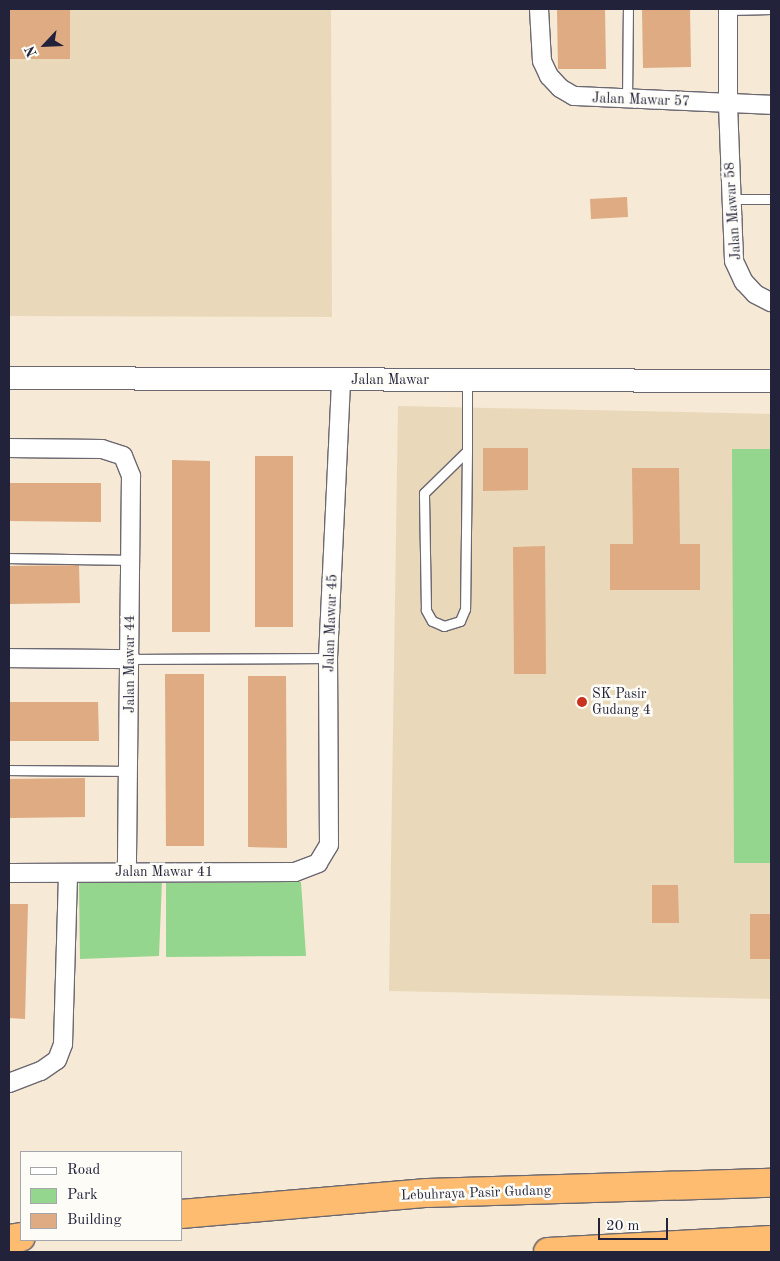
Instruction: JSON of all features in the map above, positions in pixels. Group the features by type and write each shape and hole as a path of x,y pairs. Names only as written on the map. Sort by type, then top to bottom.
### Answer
{"highway":[{"name":"Lebuhraya Pasir Gudang","path":"182,1214 428,1193 771,1183"},
{"path":"548,1252 771,1240"}],"street":[{"name":"Jalan Mawar 57","path":"540,9 540,46 549,76 560,88 590,99 771,105"},
{"name":"Jalan Mawar 58","path":"728,9 730,199 734,261 744,282 755,294 771,302"},
{"name":"Jalan Mawar","path":"9,378 771,381"},
{"name":"Jalan Mawar 45","path":"318,863 329,844 328,658 341,380"},
{"name":"Jalan Mawar 44","path":"9,448 102,448 123,456 131,476 131,660 127,872"},
{"path":"9,658 131,660"},
{"name":"Jalan Mawar 41","path":"9,873 295,872 318,863"},
{"path":"9,1083 41,1071 57,1060 63,1044 68,873"}],"lane":[{"path":"627,100 628,9"},
{"path":"728,9 771,9"},
{"path":"730,199 771,199"},
{"path":"467,380 467,451 465,609 460,621 444,626 432,622 426,610 424,493 429,484 467,451"},
{"path":"9,558 131,560"},
{"path":"131,660 328,658"},
{"path":"9,770 129,771"}],"shaded area":[{"path":"9,9 331,9 332,317 9,316"},
{"name":"SK Pasir Gudang 4","path":"398,406 771,414 771,999 389,991"}],"green space":[{"path":"732,449 771,449 771,863 734,863"},
{"path":"162,880 159,956 80,959 79,883"},
{"path":"301,882 306,956 166,957 166,883"}],"building":[{"path":"9,9 70,9 70,59 9,59"},
{"path":"557,9 605,9 606,69 558,69"},
{"path":"642,9 690,9 691,67 643,68"},
{"path":"627,197 628,217 591,219 590,199"},
{"path":"483,448 528,448 528,490 483,491"},
{"path":"255,456 293,456 293,627 255,627"},
{"path":"172,460 210,461 210,632 172,632"},
{"path":"632,468 679,468 680,544 700,544 700,590 610,590 610,544 633,544"},
{"path":"9,483 101,483 101,522 9,521"},
{"path":"545,546 546,674 514,674 513,547"},
{"path":"79,565 80,603 9,604 9,566"},
{"path":"165,674 204,674 204,846 166,846"},
{"path":"248,676 286,676 287,848 248,847"},
{"path":"9,702 98,702 99,741 9,741"},
{"path":"85,778 85,817 9,818 9,779"},
{"path":"652,885 678,885 679,923 652,923"},
{"path":"9,904 28,904 25,1019 9,1018"},
{"path":"750,914 771,914 771,959 750,959"}],"place":[{"name":"SK Pasir Gudang 4","path":"582,702"}]}
